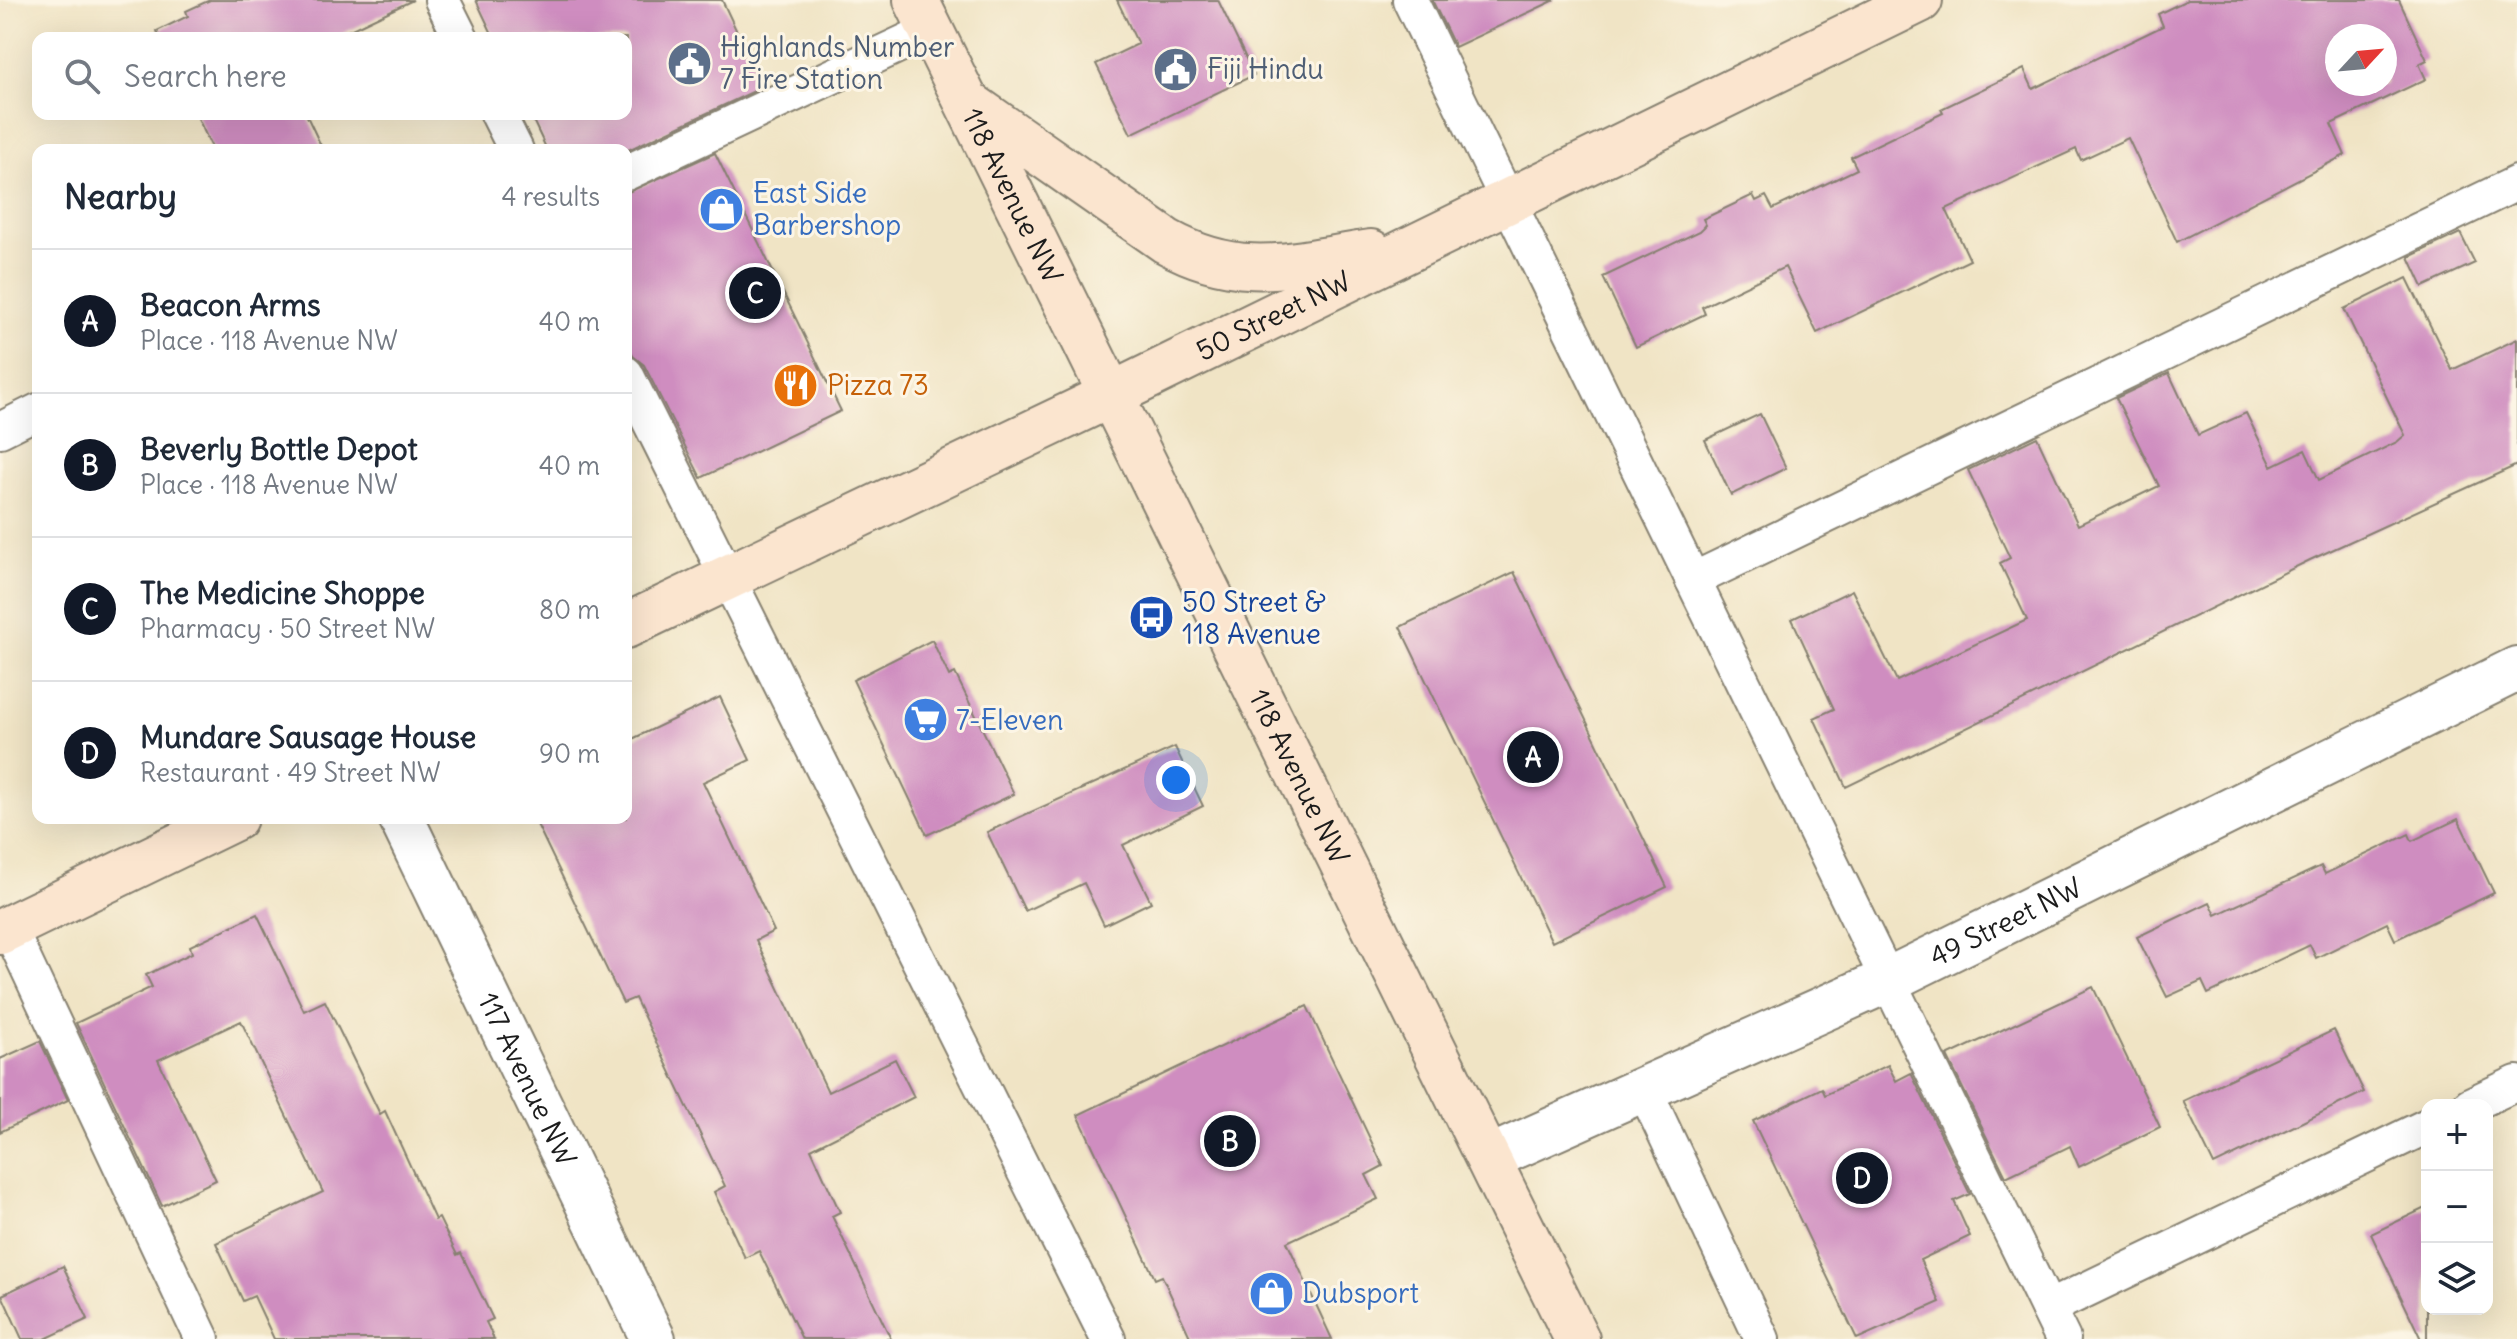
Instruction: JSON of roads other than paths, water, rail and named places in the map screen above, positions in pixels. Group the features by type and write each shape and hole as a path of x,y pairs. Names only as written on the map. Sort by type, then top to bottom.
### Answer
{"main road":[{"name":"50 Street NW","path":"632,623 1111,395 1920,0"},
{"name":"118 Avenue NW","path":"924,15 1577,1339"},
{"path":"966,101 1166,241 1197,258 1254,269 1410,247"},
{"path":"4,930 223,824"}],"street":[{"name":"49 Street NW","path":"1489,1158 1888,980 2517,669"},
{"name":"117 Avenue NW","path":"404,824 653,1339"}],"lane":[{"path":"442,0 458,32"},
{"path":"1410,0 2063,1339"},
{"path":"632,170 924,15"},
{"path":"501,120 513,144"},
{"path":"1693,580 2517,183"},
{"path":"632,386 1108,1339"},
{"path":"0,430 32,414"},
{"path":"4,930 202,1339"},
{"path":"2483,1099 2517,1083"},
{"path":"1644,1089 1762,1339"},
{"path":"2048,1308 2421,1129"}],"place":[{"name":"Highlands Number 7 Fire Station","path":"689,63"},
{"name":"Fiji Hindu","path":"1176,69"},
{"name":"East Side Barbershop","path":"722,209"},
{"name":"The Medicine Shoppe","path":"755,293"},
{"name":"Pizza 73","path":"796,385"},
{"name":"50 Street & 118 Avenue","path":"1151,618"},
{"name":"7-Eleven","path":"925,720"},
{"name":"Beacon Arms","path":"1533,757"},
{"name":"Beverly Bottle Depot","path":"1230,1141"},
{"name":"Mundare Sausage House","path":"1862,1178"},
{"name":"Dubsport","path":"1271,1293"}]}
